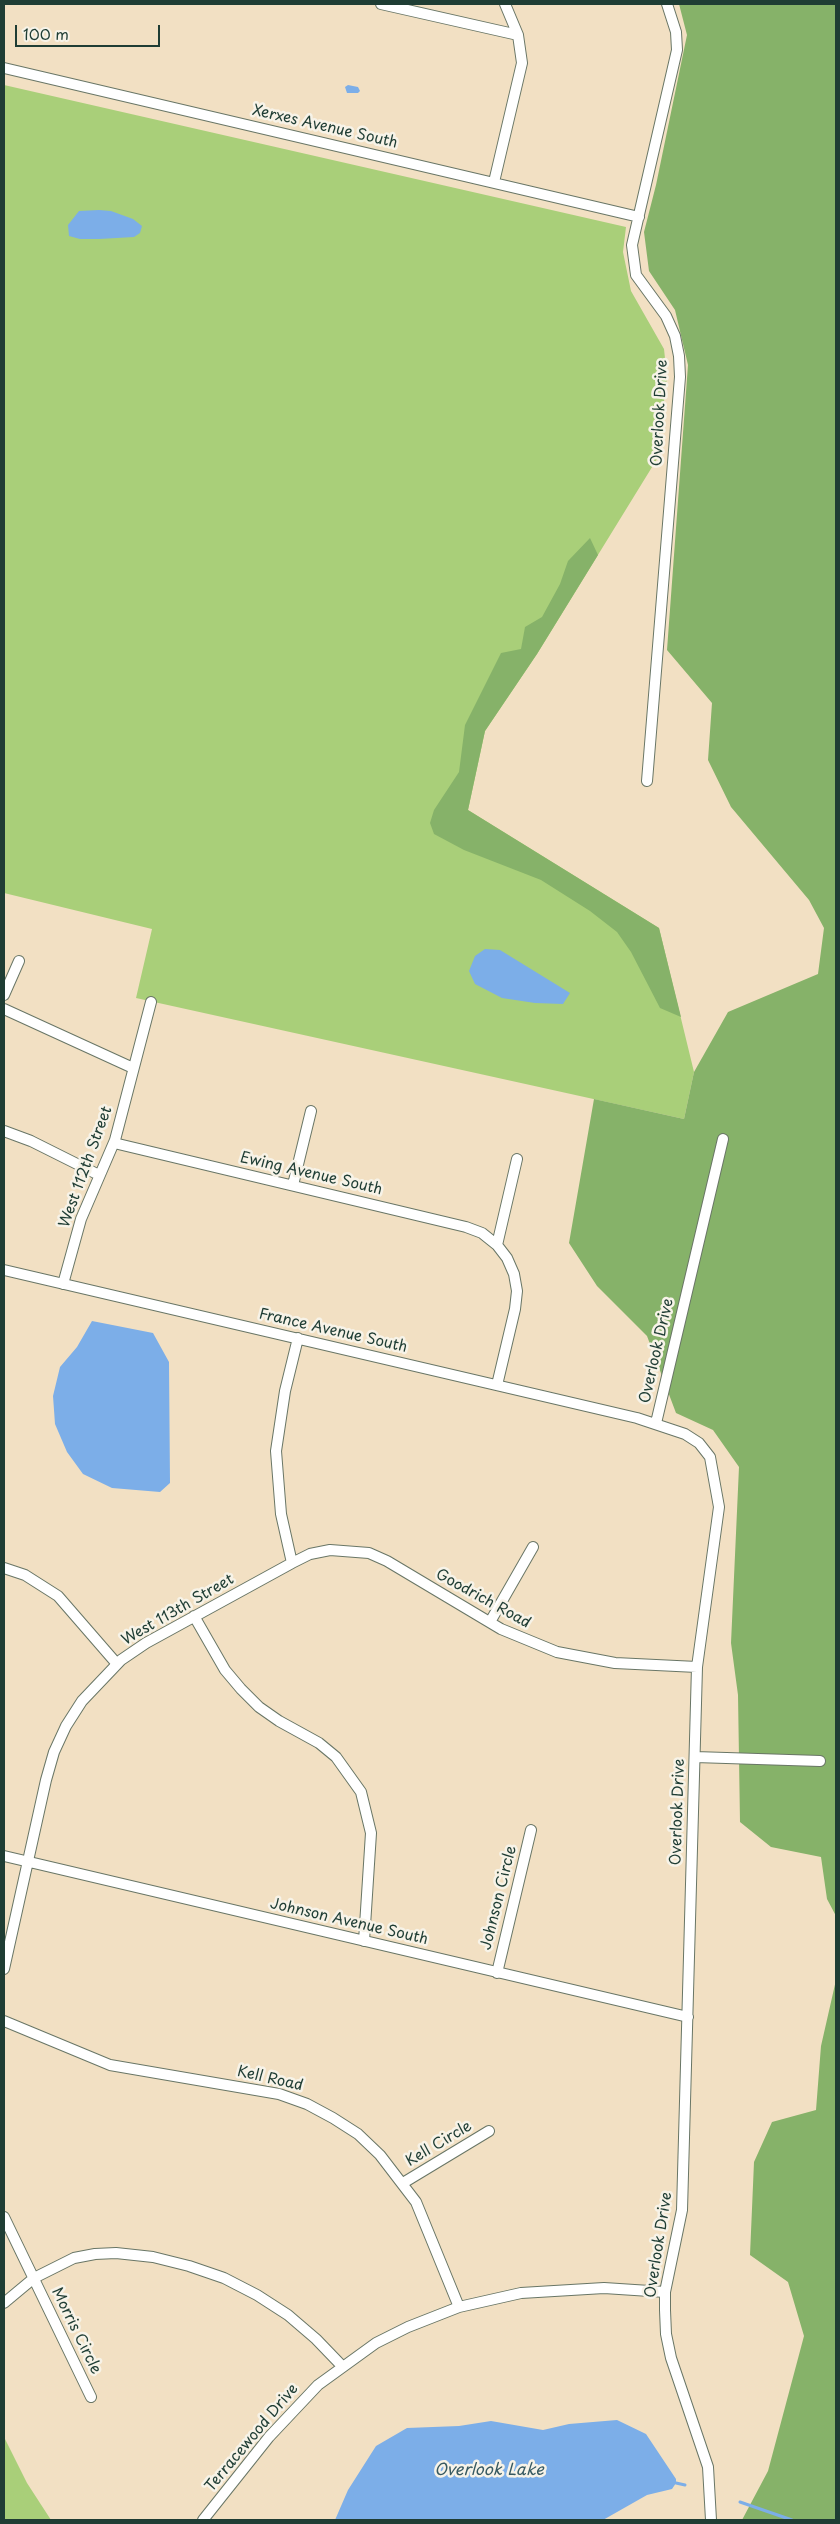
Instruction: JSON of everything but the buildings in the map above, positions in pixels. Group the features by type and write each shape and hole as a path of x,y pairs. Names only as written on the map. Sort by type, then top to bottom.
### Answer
{"street":[{"path":"381,4 518,36"},
{"path":"494,182 522,63 518,36 505,4"},
{"name":"Overlook Drive","path":"647,781 680,356 675,336 666,316 636,275 632,245 677,50 676,32 667,4"},
{"name":"Xerxes Avenue South","path":"4,68 639,216"},
{"path":"4,994 19,961"},
{"name":"West 112th Street","path":"63,1284 81,1219 114,1143 151,1002"},
{"path":"4,1009 134,1068"},
{"path":"293,1185 311,1111"},
{"path":"4,1131 31,1141 99,1175"},
{"name":"Overlook Drive","path":"711,2520 711,2493 708,2467 674,2366 666,2334 665,2292 682,2210 698,1667 719,1507 716,1478 710,1457 699,1443 684,1434 656,1423 723,1139"},
{"name":"Ewing Avenue South","path":"114,1143 466,1227 482,1233 497,1245"},
{"path":"497,1385 515,1309 517,1291 514,1274 507,1258 497,1245 517,1159"},
{"name":"France Avenue South","path":"4,1270 656,1423"},
{"path":"292,1563 281,1514 276,1452 285,1390 298,1338"},
{"path":"490,1622 533,1547"},
{"name":"Goodrich Road","path":"292,1563 310,1554 330,1550 369,1553 387,1561 490,1622 528,1641 586,1658 625,1664 698,1667"},
{"name":"West 113th Street","path":"4,1969 46,1780 54,1752 66,1726 82,1701 117,1664 146,1643 292,1563"},
{"path":"4,1568 25,1575 58,1596 117,1664"},
{"path":"194,1616 225,1670 241,1689 259,1707 279,1722 319,1744 336,1757 361,1792 371,1833 364,1941"},
{"path":"695,1757 820,1761"},
{"name":"Johnson Circle","path":"496,1973 531,1830"},
{"name":"Johnson Avenue South","path":"4,1856 688,2017"},
{"name":"Kell Road","path":"4,2021 110,2065 136,2072 250,2088 307,2104 358,2134 380,2155 416,2202 429,2229 459,2307"},
{"name":"Kell Circle","path":"403,2183 489,2131"},
{"path":"4,2217 34,2278"},
{"path":"4,2303 34,2278 54,2266 74,2258 94,2254 116,2253 153,2257 189,2266 224,2278 257,2295 288,2316 316,2339 342,2366"},
{"name":"Morris Circle","path":"34,2278 91,2397"},
{"name":"Terracewood Drive","path":"203,2520 292,2410 318,2384 376,2343 408,2327 459,2307 522,2293 562,2289 604,2288 665,2292"}],"green space":[{"path":"679,4 836,4 836,1916 827,1899 821,1857 771,1847 740,1822 738,1695 731,1643 739,1467 713,1430 676,1413 647,1336 597,1286 569,1243 594,1099 684,1119 694,1072 728,1012 818,974 824,928 809,900 731,807 708,760 712,703 667,650 688,365 675,310 649,271 644,232 656,185 687,35"},
{"path":"4,85 626,227 623,252 631,291 664,349 667,377 657,459 537,654 485,731 468,810 659,928 694,1072 684,1119 136,998 152,929 4,893"},
{"path":"590,538 598,555 537,654 485,731 468,810 659,928 681,1017 660,1008 631,952 617,932 590,911 541,880 464,850 434,834 430,823 434,810 459,772 465,725 501,653 521,649 525,627 542,617 560,584 568,561"},
{"path":"836,1980 836,2520 742,2520 768,2471 804,2336 788,2282 750,2255 754,2162 772,2122 816,2110 821,2046"},
{"path":"4,2437 27,2483 51,2520 4,2520"}],"water":[{"path":"348,85 358,87 360,91 358,93 347,93 345,87"},
{"path":"79,211 111,211 133,219 142,226 140,233 134,237 99,239 80,239 69,236 68,225"},
{"path":"485,949 500,950 570,993 563,1004 535,1003 502,998 475,984 469,971 475,956"},
{"path":"92,1321 153,1333 169,1362 170,1483 160,1492 112,1488 83,1474 67,1452 55,1424 53,1396 60,1367 77,1347"},
{"name":"Overlook Lake","path":"617,2420 646,2434 676,2479 676,2483 672,2489 647,2495 603,2520 335,2520 348,2490 376,2446 407,2428 459,2426 491,2421 543,2430 569,2424"}],"waterway":[{"path":"676,2483 685,2485"},
{"path":"740,2502 792,2520"}]}
